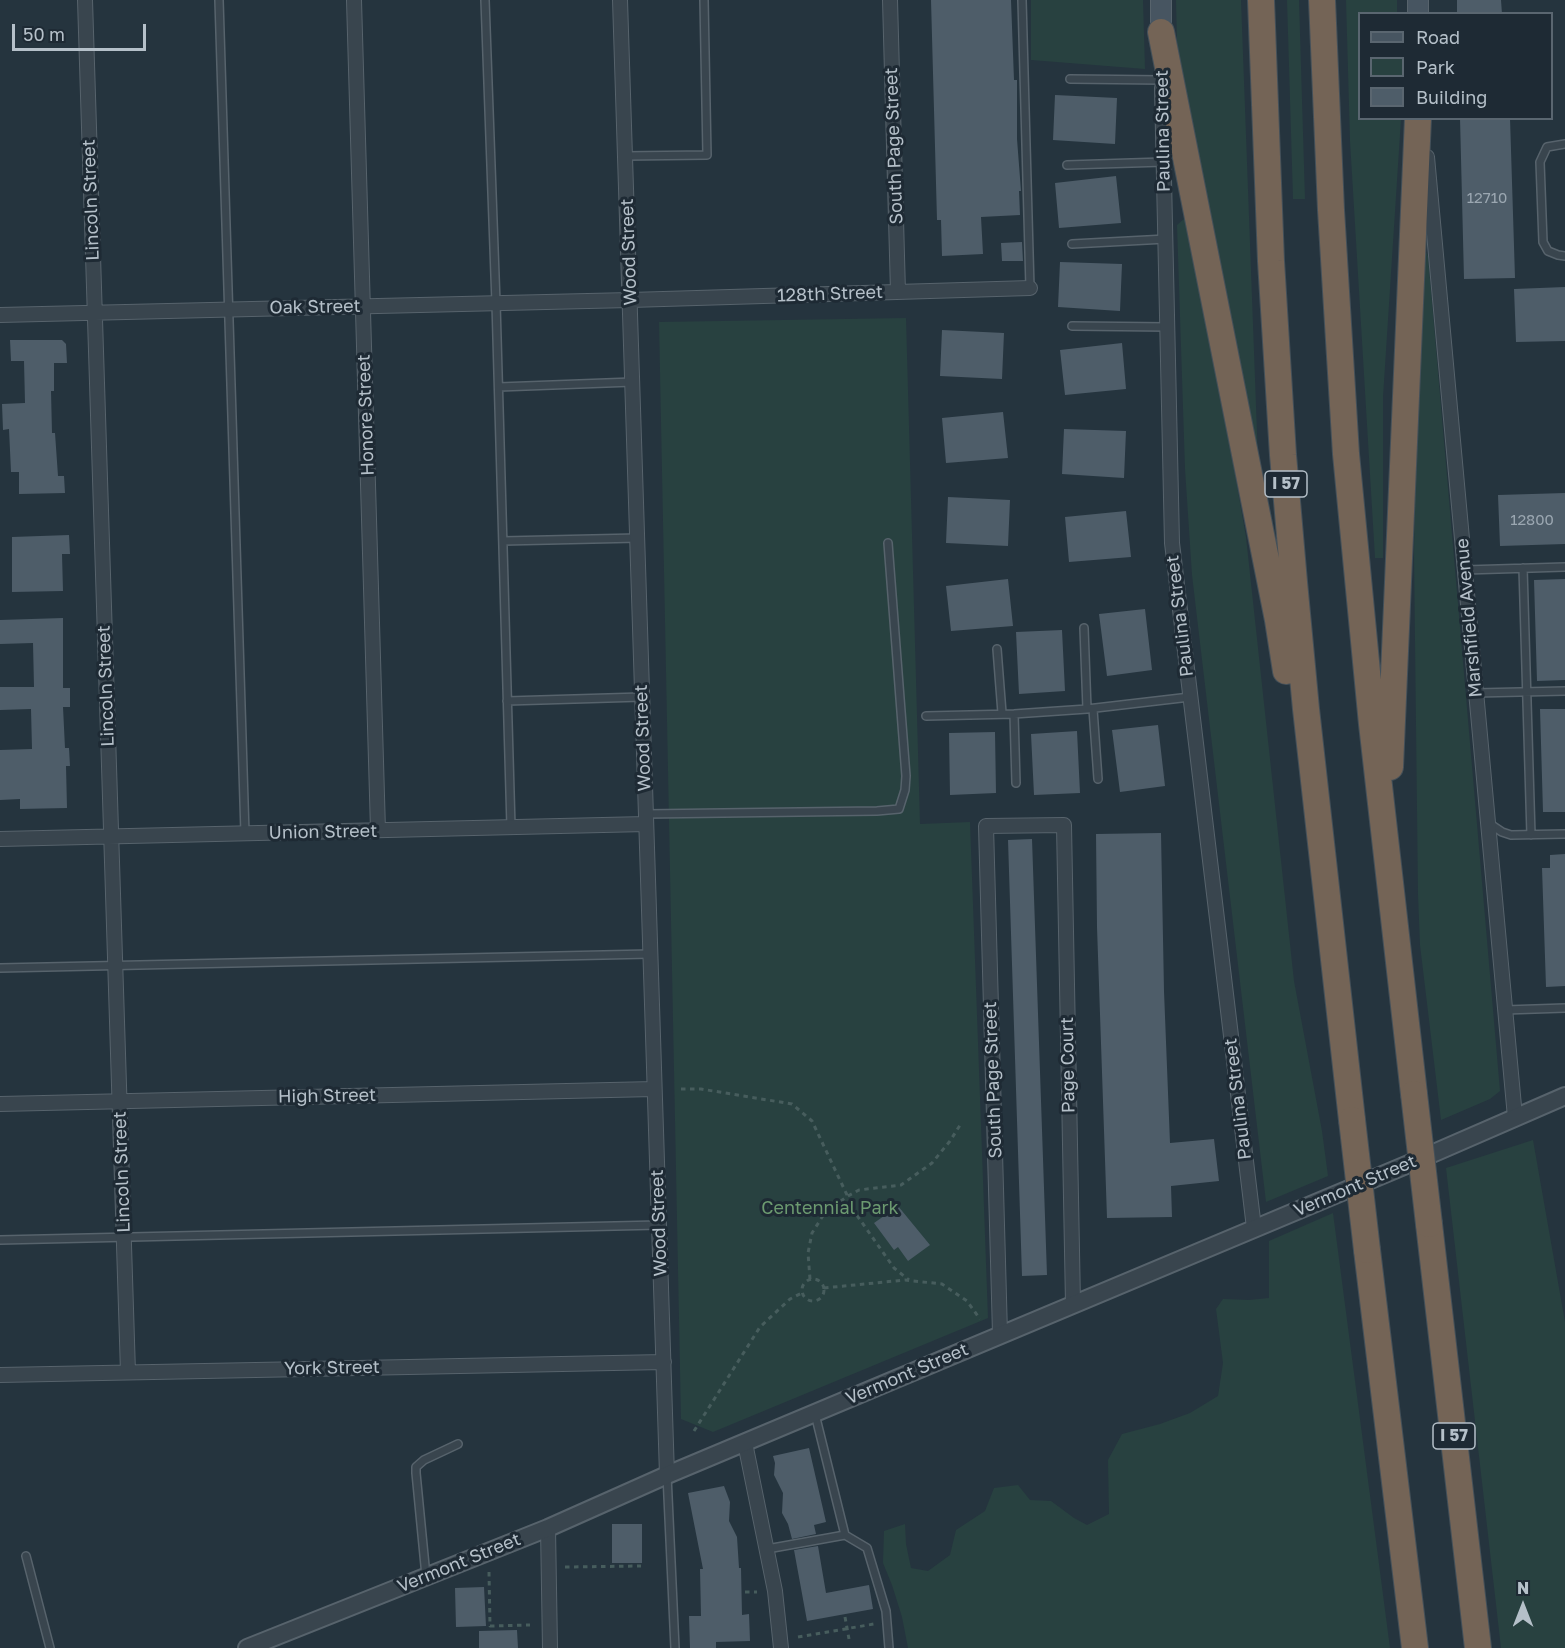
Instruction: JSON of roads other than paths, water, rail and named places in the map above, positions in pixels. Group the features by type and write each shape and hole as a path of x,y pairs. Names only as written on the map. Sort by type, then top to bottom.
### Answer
{"highway":[{"name":"I 57","path":"1261,0 1271,249 1283,455 1306,710 1415,1648"},
{"name":"I 57","path":"1322,0 1331,210 1346,454 1358,591 1478,1648"},
{"path":"1161,32 1278,620 1334,966"},
{"path":"1386,851 1419,120"}],"main road":[{"name":"Paulina Street","path":"1161,0 1161,32"}],"street":[{"name":"Lincoln Street","path":"86,0 128,1372"},
{"name":"Honore Street","path":"354,0 378,830"},
{"name":"Wood Street","path":"620,0 667,1475"},
{"name":"South Page Street","path":"890,0 898,292"},
{"name":"Paulina Street","path":"1161,32 1172,543 1254,1228"},
{"name":"Marshfield Avenue","path":"1424,120 1515,1117"},
{"name":"128th Street","path":"630,300 1030,288"},
{"name":"Oak Street","path":"0,315 630,300"},
{"name":"Union Street","path":"0,839 511,827 646,819"},
{"name":"South Page Street","path":"1000,1334 986,826 1064,825"},
{"name":"Page Court","path":"1064,825 1073,1304"},
{"name":"High Street","path":"0,1104 654,1089"},
{"name":"Vermont Street","path":"247,1648 548,1528 667,1475 1411,1163 1565,1096"},
{"name":"York Street","path":"0,1375 664,1362"},
{"path":"745,1443 775,1591 781,1648"},
{"path":"548,1528 550,1648"}],"lane":[{"path":"219,0 245,833"},
{"path":"485,0 499,387 511,827"},
{"path":"625,156 707,155 704,0"},
{"path":"1022,0 1030,288"},
{"path":"1070,80 1162,80"},
{"path":"1565,144 1547,147 1540,162 1543,242 1548,250 1565,256"},
{"path":"1067,165 1164,162"},
{"path":"1072,244 1166,239"},
{"path":"1072,326 1168,327"},
{"path":"499,387 633,382"},
{"path":"503,541 638,538"},
{"path":"646,819 899,809 905,790 906,776 888,543"},
{"path":"1465,570 1565,567"},
{"path":"1523,568 1531,834"},
{"path":"1083,628 1098,779"},
{"path":"997,649 1002,713"},
{"path":"1476,693 1565,691"},
{"path":"507,701 642,697"},
{"path":"926,716 1090,709 1190,697"},
{"path":"1014,714 1016,783"},
{"path":"1488,822 1502,832 1511,835 1565,834"},
{"path":"0,968 650,954"},
{"path":"1505,1010 1565,1008"},
{"path":"0,1240 659,1225"},
{"path":"815,1413 845,1535"},
{"path":"426,1576 416,1467 424,1460 458,1444"},
{"path":"667,1475 675,1648"},
{"path":"766,1549 845,1535 867,1548 886,1611 890,1648"},
{"path":"26,1556 50,1648"}],"park label":[{"name":"Centennial Park","path":"830,1208"}]}
